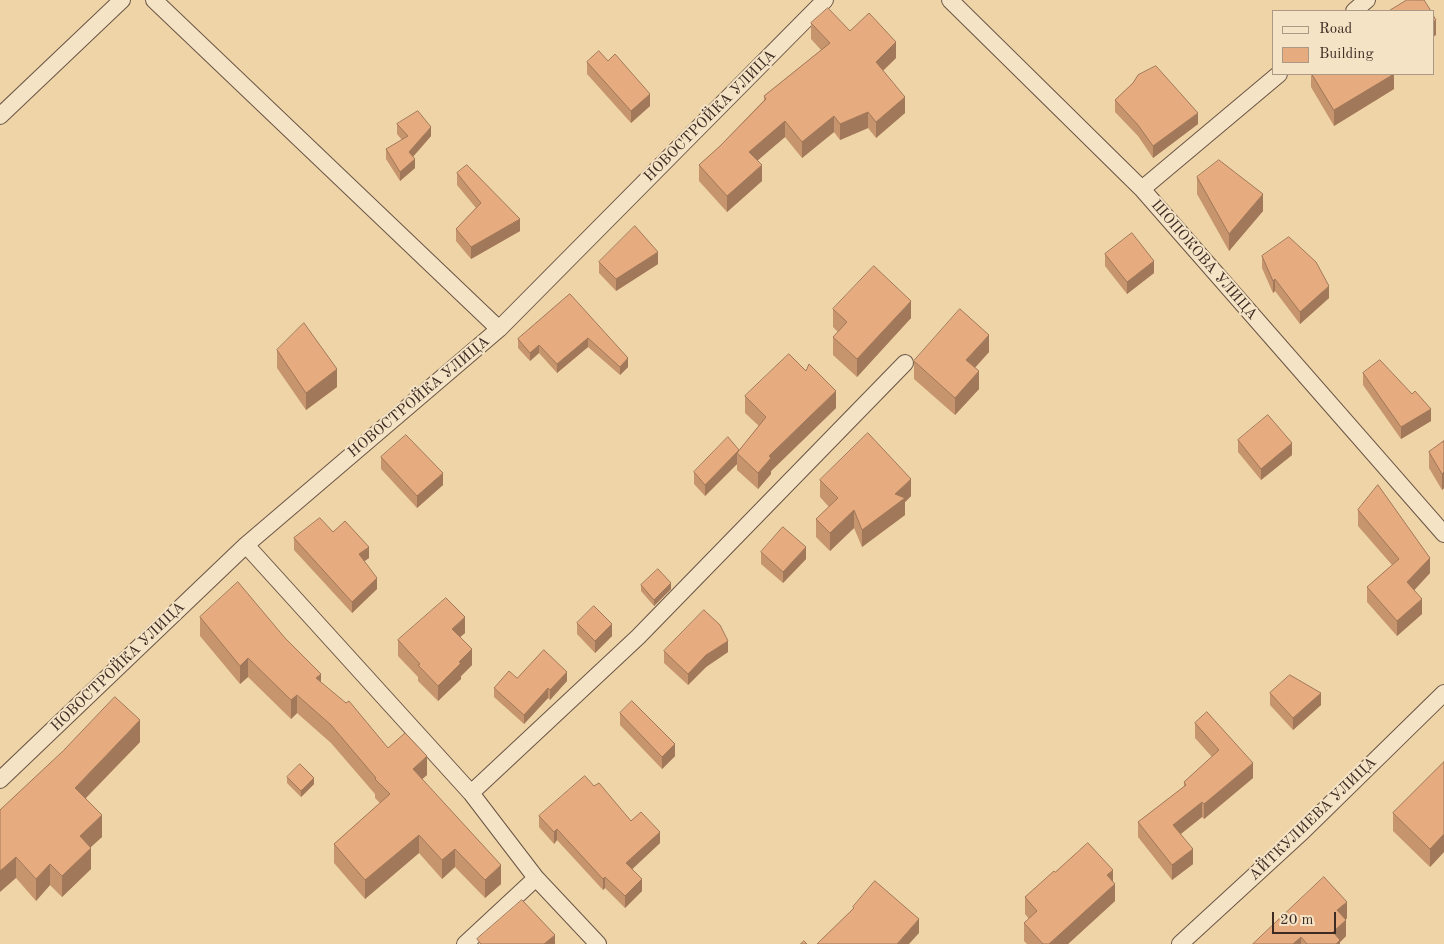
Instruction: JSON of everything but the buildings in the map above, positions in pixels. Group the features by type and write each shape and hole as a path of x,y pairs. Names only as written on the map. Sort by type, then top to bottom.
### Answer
{"street":[{"path":"0,116 121,0"},
{"path":"154,0 499,329"},
{"name":"НОВОСТРОЙКА УЛИЦА","path":"0,780 246,544 499,329 825,0"},
{"name":"ШОПОКОВА УЛИЦА","path":"950,0 1142,188 1444,534"},
{"path":"1355,10 1368,0"},
{"path":"1142,188 1278,75"},
{"path":"471,793 638,637 905,363"},
{"path":"246,544 471,793 536,878 598,944"},
{"name":"АЙТКУЛИЕВА УЛИЦА","path":"1180,944 1303,831 1444,693"},
{"path":"465,944 536,878"}]}
